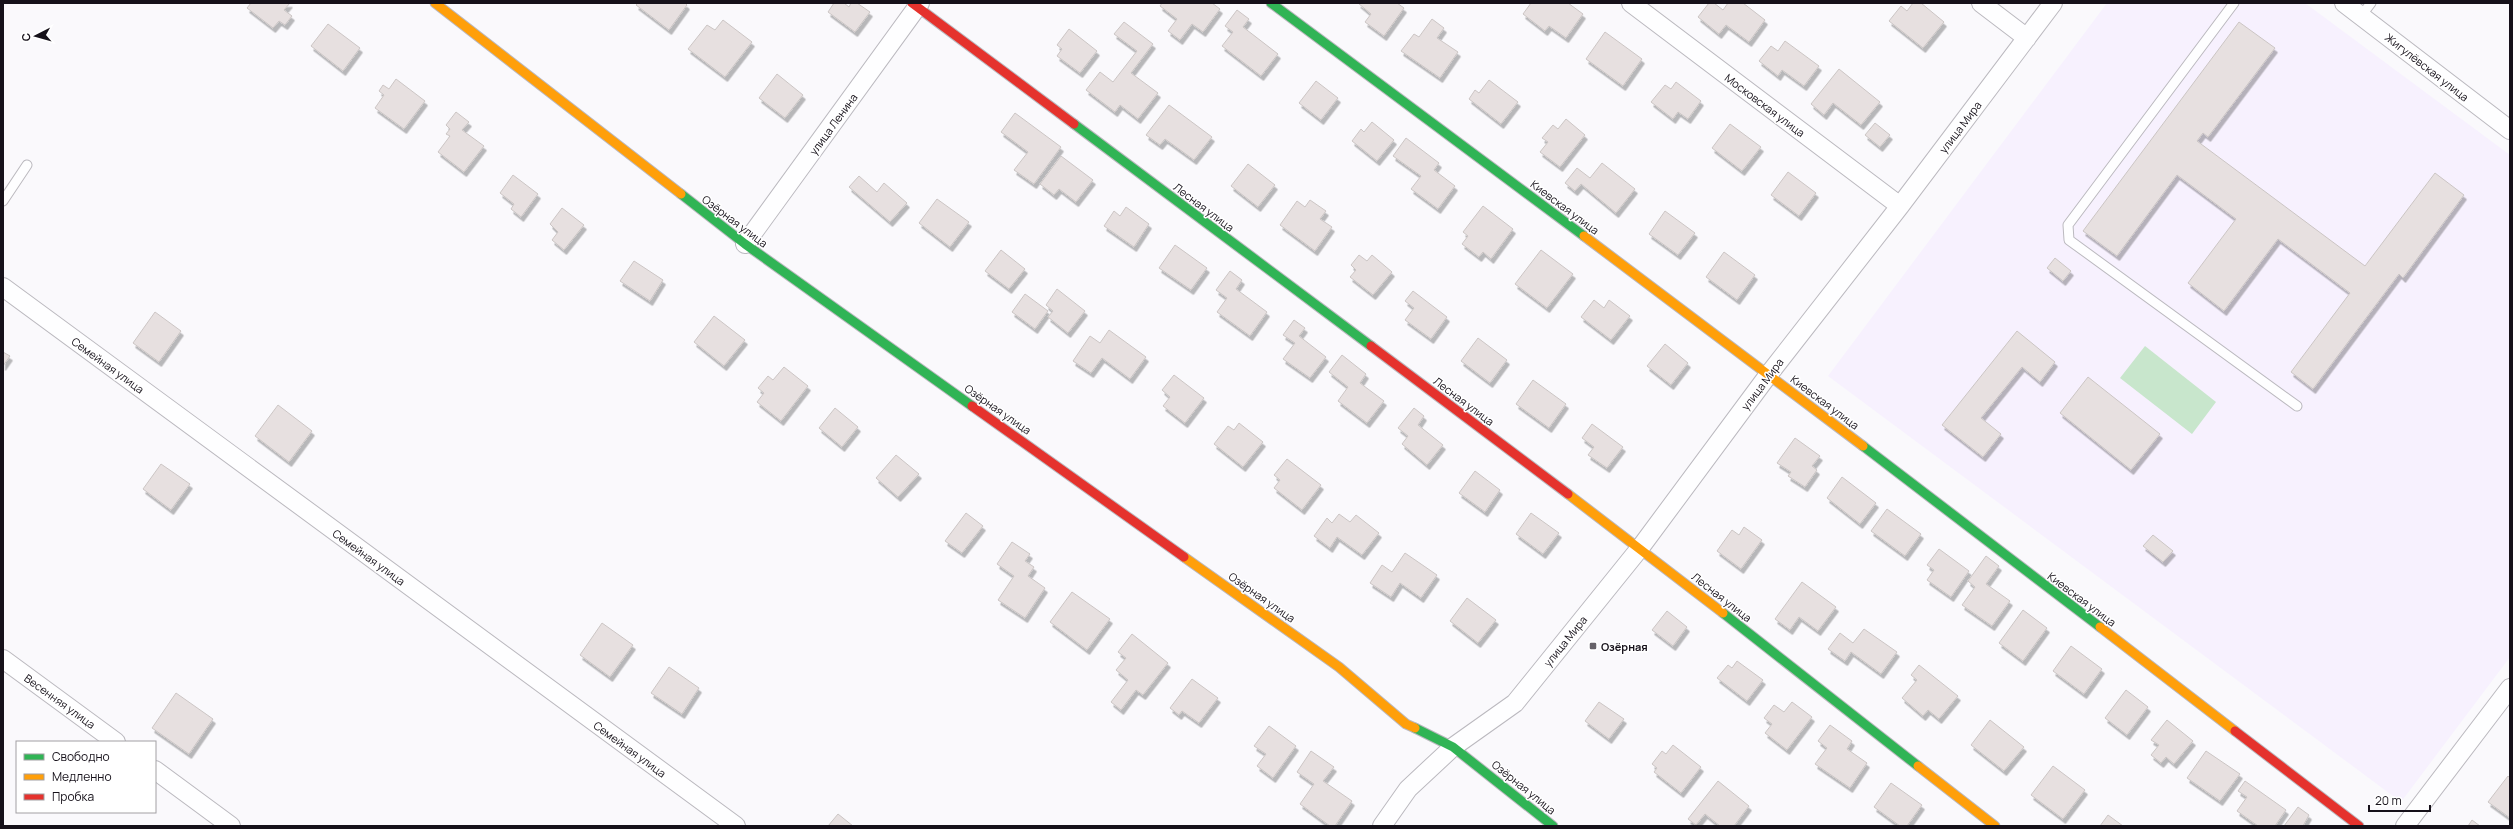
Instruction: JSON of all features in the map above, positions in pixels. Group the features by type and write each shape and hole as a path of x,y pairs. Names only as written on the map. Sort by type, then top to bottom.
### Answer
{"street":[{"name":"Озёрная улица","path":"435,3 745,244 1339,667 1406,724 1453,747 1553,826"},
{"name":"Киевская улица","path":"1271,3 1769,374 2359,826"},
{"name":"Московская улица","path":"1631,3 1900,206"},
{"path":"1981,3 2027,38"},
{"name":"улица Мира","path":"1382,826 1408,789 1453,747 1514,703 1640,548 1769,374 1900,206 2053,3"},
{"name":"Жигулёвская улица","path":"2344,3 2366,9 2510,130"},
{"name":"улица Ленина","path":"745,244 916,4"},
{"name":"Лесная улица","path":"916,4 1640,548 1995,826"},
{"name":"Семейная улица","path":"3,287 736,826"},
{"name":"Весенняя улица","path":"3,659 115,741"},
{"path":"2405,826 2510,688"},
{"path":"156,771 231,826"}],"lane":[{"path":"2234,3 2068,225 2069,240 2298,406"},
{"path":"3,200 27,165"}],"shaded area":[{"path":"2107,3 2305,3 2510,155 2510,657 2401,802 1828,376"}],"green space":[{"path":"2145,346 2216,402 2192,434 2120,378"}],"building":[{"path":"251,3 290,3 284,10 292,16 285,25 279,21 273,28 247,8"},
{"path":"638,3 685,3 687,5 669,30 636,5"},
{"path":"834,3 844,3 849,7 851,3 857,3 870,12 855,32 828,12"},
{"path":"1162,3 1212,3 1220,9 1203,32 1192,24 1180,40 1168,31 1177,19 1160,6"},
{"path":"1358,3 1397,3 1404,8 1384,36 1365,22 1371,14"},
{"path":"1531,3 1568,3 1583,14 1566,38 1549,26 1545,31 1523,14"},
{"path":"1709,3 1714,3 1723,10 1728,3 1743,3 1765,20 1749,42 1726,25 1719,34 1698,17"},
{"path":"1913,3 1921,3 1944,22 1923,48 1889,21 1901,6 1907,11"},
{"path":"1237,10 1249,19 1243,27 1278,54 1261,76 1222,46 1233,32 1225,26"},
{"path":"1432,19 1444,28 1437,38 1458,52 1440,78 1401,51 1414,34 1419,37"},
{"path":"723,20 752,42 725,77 688,49 707,25 715,30"},
{"path":"1124,22 1153,44 1131,73 1158,93 1138,119 1120,105 1115,112 1086,90 1100,72 1113,82 1137,51 1114,34"},
{"path":"2239,22 2275,48 2208,137 2203,133 2197,141 2365,266 2435,173 2464,195 2403,278 2399,274 2313,389 2291,372 2350,293 2278,239 2224,311 2188,283 2236,219 2177,175 2117,256 2083,231"},
{"path":"328,24 360,48 343,71 311,46"},
{"path":"1069,29 1097,51 1080,73 1057,56 1062,49 1057,45"},
{"path":"1605,32 1642,59 1623,86 1586,59"},
{"path":"1785,41 1819,66 1804,86 1782,70 1778,76 1759,61 1771,46 1778,51"},
{"path":"1839,69 1880,102 1861,125 1833,103 1824,115 1811,104"},
{"path":"777,74 803,95 785,118 759,98"},
{"path":"396,79 425,101 404,129 375,108 384,95 379,91 383,85 389,89"},
{"path":"1489,80 1518,102 1501,124 1469,99 1475,90 1479,93"},
{"path":"1316,81 1338,98 1321,120 1299,103"},
{"path":"1676,82 1701,101 1688,119 1678,112 1673,119 1651,102 1665,85 1671,89"},
{"path":"1169,105 1212,137 1194,160 1165,139 1160,145 1146,135"},
{"path":"456,112 469,122 462,130 484,146 464,172 438,152 450,136 446,134 450,129 446,125"},
{"path":"1015,113 1061,147 1034,184 1014,170 1028,152 1001,132"},
{"path":"1566,119 1585,135 1560,167 1540,152 1548,142 1542,138 1553,125 1558,129"},
{"path":"1372,122 1394,140 1377,161 1352,141 1361,129 1364,132"},
{"path":"1875,123 1890,135 1880,147 1865,135"},
{"path":"1730,124 1761,147 1742,171 1712,148"},
{"path":"1406,138 1439,163 1434,170 1455,186 1438,209 1411,189 1421,176 1393,156"},
{"path":"1061,156 1093,180 1076,202 1059,189 1054,195 1040,184"},
{"path":"1602,163 1635,189 1616,213 1581,184 1575,191 1565,183 1577,168 1590,178"},
{"path":"1248,164 1275,185 1258,207 1231,186"},
{"path":"1788,172 1816,193 1799,216 1771,195"},
{"path":"513,175 538,194 521,217 511,209 514,204 500,193"},
{"path":"859,176 877,192 884,183 907,203 890,222 849,187"},
{"path":"937,199 969,222 950,247 919,223"},
{"path":"1310,200 1326,211 1320,219 1332,227 1315,251 1280,225 1297,201 1305,207"},
{"path":"1483,206 1513,229 1491,259 1483,252 1479,257 1462,244 1468,236 1463,232"},
{"path":"1126,207 1149,224 1134,247 1104,226 1114,211 1120,216"},
{"path":"562,208 584,225 564,250 552,240 558,232 550,224"},
{"path":"1665,211 1695,233 1678,255 1649,234"},
{"path":"1175,245 1207,268 1191,290 1159,268"},
{"path":"1001,250 1025,269 1009,289 985,271"},
{"path":"1541,250 1573,274 1547,308 1515,284"},
{"path":"1724,252 1755,275 1737,300 1706,277"},
{"path":"1359,255 1367,261 1372,255 1392,272 1373,295 1350,277 1356,270 1351,265"},
{"path":"2055,258 2071,271 2063,281 2047,268"},
{"path":"634,261 663,280 650,301 620,281"},
{"path":"1230,271 1242,280 1236,289 1267,312 1250,336 1217,312 1227,298 1216,290"},
{"path":"1057,289 1085,311 1068,333 1048,317 1053,311 1046,305"},
{"path":"1413,291 1447,317 1431,339 1405,320 1414,308 1405,301"},
{"path":"1025,294 1048,311 1035,329 1012,312"},
{"path":"1594,300 1604,308 1609,300 1630,316 1611,340 1581,317"},
{"path":"155,312 181,331 159,362 133,343"},
{"path":"714,316 745,340 724,366 694,342"},
{"path":"1294,320 1305,328 1299,336 1326,357 1310,378 1283,359 1295,343 1283,335"},
{"path":"1109,330 1146,357 1130,379 1102,358 1091,373 1073,361 1090,336 1100,343"},
{"path":"2017,331 2055,362 2040,382 2022,367 1981,418 2001,434 1983,457 1942,425"},
{"path":"1478,338 1507,360 1490,383 1461,361"},
{"path":"1665,344 1688,363 1671,385 1647,366"},
{"path":"3,352 10,356 3,366"},
{"path":"1342,355 1366,374 1360,383 1384,401 1367,423 1338,401 1348,387 1329,372"},
{"path":"784,367 808,386 781,421 757,402 764,393 758,388 768,376 773,380"},
{"path":"1174,375 1204,398 1185,423 1163,406 1170,397 1162,390"},
{"path":"2088,377 2160,434 2131,470 2060,413"},
{"path":"1533,380 1566,404 1549,428 1516,404"},
{"path":"278,405 312,431 289,462 255,436"},
{"path":"835,408 858,427 842,447 819,428"},
{"path":"1414,408 1424,416 1418,425 1443,445 1427,465 1402,444 1408,436 1398,428"},
{"path":"1239,423 1263,442 1243,467 1214,444 1228,426 1234,430"},
{"path":"1592,424 1623,447 1607,468 1588,455 1594,447 1582,438"},
{"path":"1795,438 1820,456 1812,466 1817,470 1805,487 1788,476 1791,472 1777,463"},
{"path":"896,455 919,474 898,497 876,478"},
{"path":"1287,459 1321,485 1302,510 1274,488 1280,480 1274,475"},
{"path":"161,464 190,484 171,510 143,489"},
{"path":"1475,471 1500,490 1485,512 1459,493"},
{"path":"1842,477 1876,503 1860,524 1827,498"},
{"path":"1887,509 1921,534 1905,556 1871,531"},
{"path":"966,513 983,526 962,553 945,541"},
{"path":"1531,513 1559,533 1543,554 1516,534"},
{"path":"1339,514 1350,522 1356,515 1379,533 1362,555 1337,537 1330,548 1314,536 1327,518 1332,523"},
{"path":"1744,527 1762,540 1741,569 1717,551 1732,530 1739,535"},
{"path":"2153,535 2173,551 2163,562 2143,546"},
{"path":"1012,542 1030,554 1025,561 1034,567 1028,576 1045,588 1025,618 998,600 1014,576 997,564"},
{"path":"1939,549 1969,571 1951,597 1927,580 1934,570 1927,565"},
{"path":"1405,553 1437,575 1421,598 1400,583 1391,597 1370,583 1382,565 1392,572"},
{"path":"1986,556 1999,566 1986,584 2010,601 1992,626 1962,605 1975,587 1968,581"},
{"path":"1802,582 1836,607 1818,631 1799,617 1790,630 1775,619"},
{"path":"1072,592 1110,619 1087,650 1050,622"},
{"path":"1467,598 1496,620 1478,643 1450,621"},
{"path":"2023,610 2047,628 2023,661 1999,643"},
{"path":"1667,611 1687,627 1673,646 1652,630"},
{"path":"602,623 633,645 610,677 580,655"},
{"path":"1864,629 1897,652 1881,674 1851,652 1845,661 1828,649 1840,633 1853,643"},
{"path":"1132,634 1168,663 1143,695 1136,690 1121,710 1111,702 1128,680 1116,670 1126,658 1118,652"},
{"path":"2071,646 2102,669 2084,694 2053,671"},
{"path":"1737,661 1763,680 1747,701 1717,678 1728,665 1732,668"},
{"path":"1919,665 1958,696 1939,719 1928,710 1923,716 1902,698 1917,680 1911,675"},
{"path":"669,667 699,688 682,714 651,693"},
{"path":"1192,679 1218,698 1199,723 1182,711 1179,715 1170,708"},
{"path":"2126,690 2148,707 2127,735 2105,718"},
{"path":"176,693 213,719 189,754 152,728"},
{"path":"1599,702 1624,719 1609,739 1585,721"},
{"path":"1792,702 1812,717 1787,750 1765,733 1772,724 1764,718 1774,705 1784,712"},
{"path":"1990,720 2024,747 2004,771 1971,745"},
{"path":"2167,720 2193,741 2174,764 2166,757 2161,763 2151,755 2159,745 2151,740"},
{"path":"1830,725 1852,741 1847,749 1867,763 1850,788 1815,764 1827,748 1818,741"},
{"path":"1269,726 1296,746 1273,778 1257,766 1266,754 1254,746"},
{"path":"1673,745 1701,767 1681,793 1654,772 1657,768 1652,764 1662,751 1666,754"},
{"path":"1311,751 1334,767 1323,781 1352,801 1335,826 1330,826 1300,804 1314,784 1297,772"},
{"path":"2206,751 2240,774 2220,801 2187,778"},
{"path":"2053,766 2085,790 2063,819 2031,795"},
{"path":"2508,776 2510,778 2510,818 2488,802"},
{"path":"1718,781 1749,806 1734,826 1720,826 1705,814 1696,825 1688,819"},
{"path":"2245,781 2286,810 2275,826 2258,826 2237,811 2247,797 2238,791"},
{"path":"1891,783 1922,805 1907,826 1900,826 1874,807"},
{"path":"2298,807 2309,815 2303,826 2284,826"},
{"path":"838,814 853,826 828,826"},
{"path":"2108,815 2123,826 2100,826"},
{"path":"2472,820 2480,826 2468,826"}],"traffic: fast":[{"path":"1271,3 1584,236"},
{"path":"1074,124 1371,346"},
{"path":"681,194 745,244 972,406"},
{"path":"1863,446 2100,627"},
{"path":"1723,613 1918,766"},
{"path":"1415,728 1453,747 1553,826"}],"traffic: slow":[{"path":"435,3 681,194"},
{"path":"1584,236 1863,446"},
{"path":"1568,494 1723,613"},
{"path":"1184,557 1339,667 1406,724 1415,728"},
{"path":"2100,627 2235,731"},
{"path":"1918,766 1995,826"}],"traffic: jam":[{"path":"912,3 1074,124"},
{"path":"1371,346 1568,494"},
{"path":"972,406 1184,557"},
{"path":"2235,731 2359,826"}],"place":[{"name":"Озёрная","path":"1593,646"}]}
